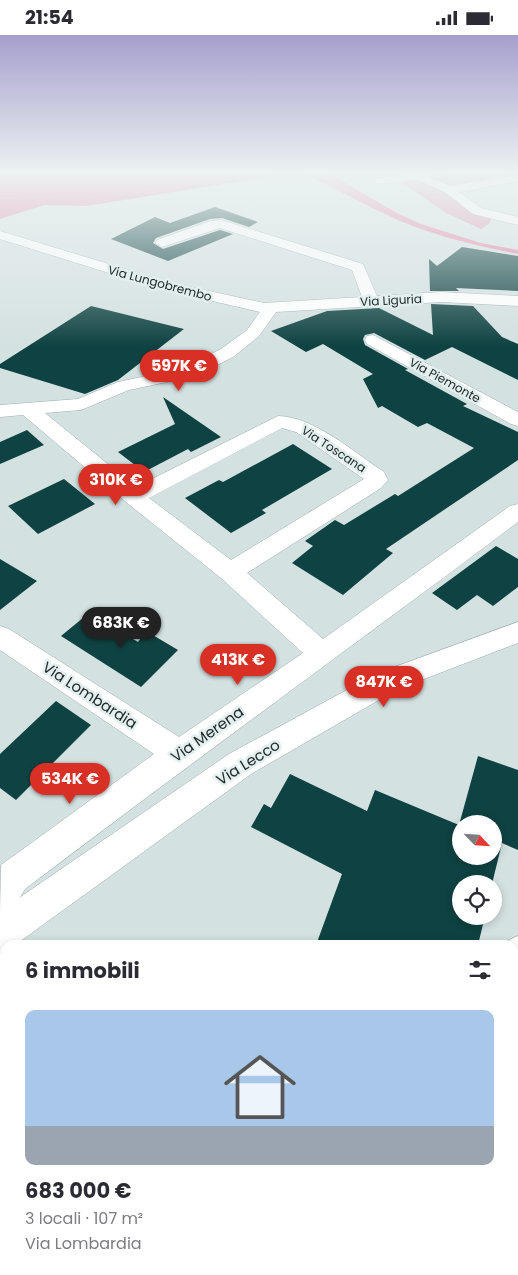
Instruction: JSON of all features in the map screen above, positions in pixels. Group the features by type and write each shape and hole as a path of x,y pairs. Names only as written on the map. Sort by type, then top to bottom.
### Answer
{"street":[{"path":"162,243 195,231"},
{"path":"243,231 358,267 371,301"},
{"name":"Via Lungobrembo","path":"0,235 49,252 165,286 264,308"},
{"name":"Via Liguria","path":"264,308 452,297 518,301"},
{"path":"9,407 82,404 124,386 189,372 227,353 254,333 268,312 264,308"},
{"name":"Via Piemonte","path":"373,340 518,420"},
{"path":"9,407 134,497 230,572 322,654"},
{"name":"Via Toscana","path":"134,497 278,422 286,422 303,428 376,477 377,480 373,483 230,572"},
{"name":"Via Merena","path":"0,895 13,877 179,754 322,654 518,511"},
{"name":"Via Lecco","path":"0,933 240,764 388,681 518,632"},
{"name":"Via Lombardia","path":"0,636 179,754"}],"shaded area":[{"path":"426,231 443,231 481,243 518,250 518,254 466,243"}],"building":[{"path":"127,231 176,231 156,238 153,243 163,249 217,231 233,234 168,261 111,239"},
{"path":"462,247 518,256 518,291 456,288 459,291 430,291 429,259 437,266"},
{"path":"431,304 473,306 502,337 518,344 518,380 452,347 425,360 374,333 365,335 363,339 365,345 408,369 405,370 467,404 463,406 518,432 518,460 386,549 393,553 343,595 292,563 313,546 305,541 335,520 344,525 395,494 398,496 474,448 427,423 418,427 382,406 378,408 363,379 373,374 323,344 306,352 271,331 327,311 379,308 433,335"},
{"path":"91,306 184,329 118,380 85,394 0,368 0,364"},
{"path":"163,397 221,437 191,452 188,449 144,472 118,452 175,424"},
{"path":"27,430 44,445 0,464 0,442"},
{"path":"293,444 332,469 262,510 266,513 231,533 185,498 219,480 223,482"},
{"path":"64,479 95,504 38,534 8,506"},
{"path":"496,546 518,559 518,587 493,606 477,595 457,610 432,593"},
{"path":"0,559 37,581 0,610"},
{"path":"89,613 138,642 146,631 178,650 141,687 61,636"},
{"path":"56,701 91,725 16,800 0,788 0,754"},
{"path":"478,756 518,770 518,850 502,843 502,815 462,815"},
{"path":"290,774 367,811 375,790 452,822 452,865 497,865 494,875 452,875 452,925 483,925 479,940 318,940 342,874 251,827 264,804 271,808"}]}
